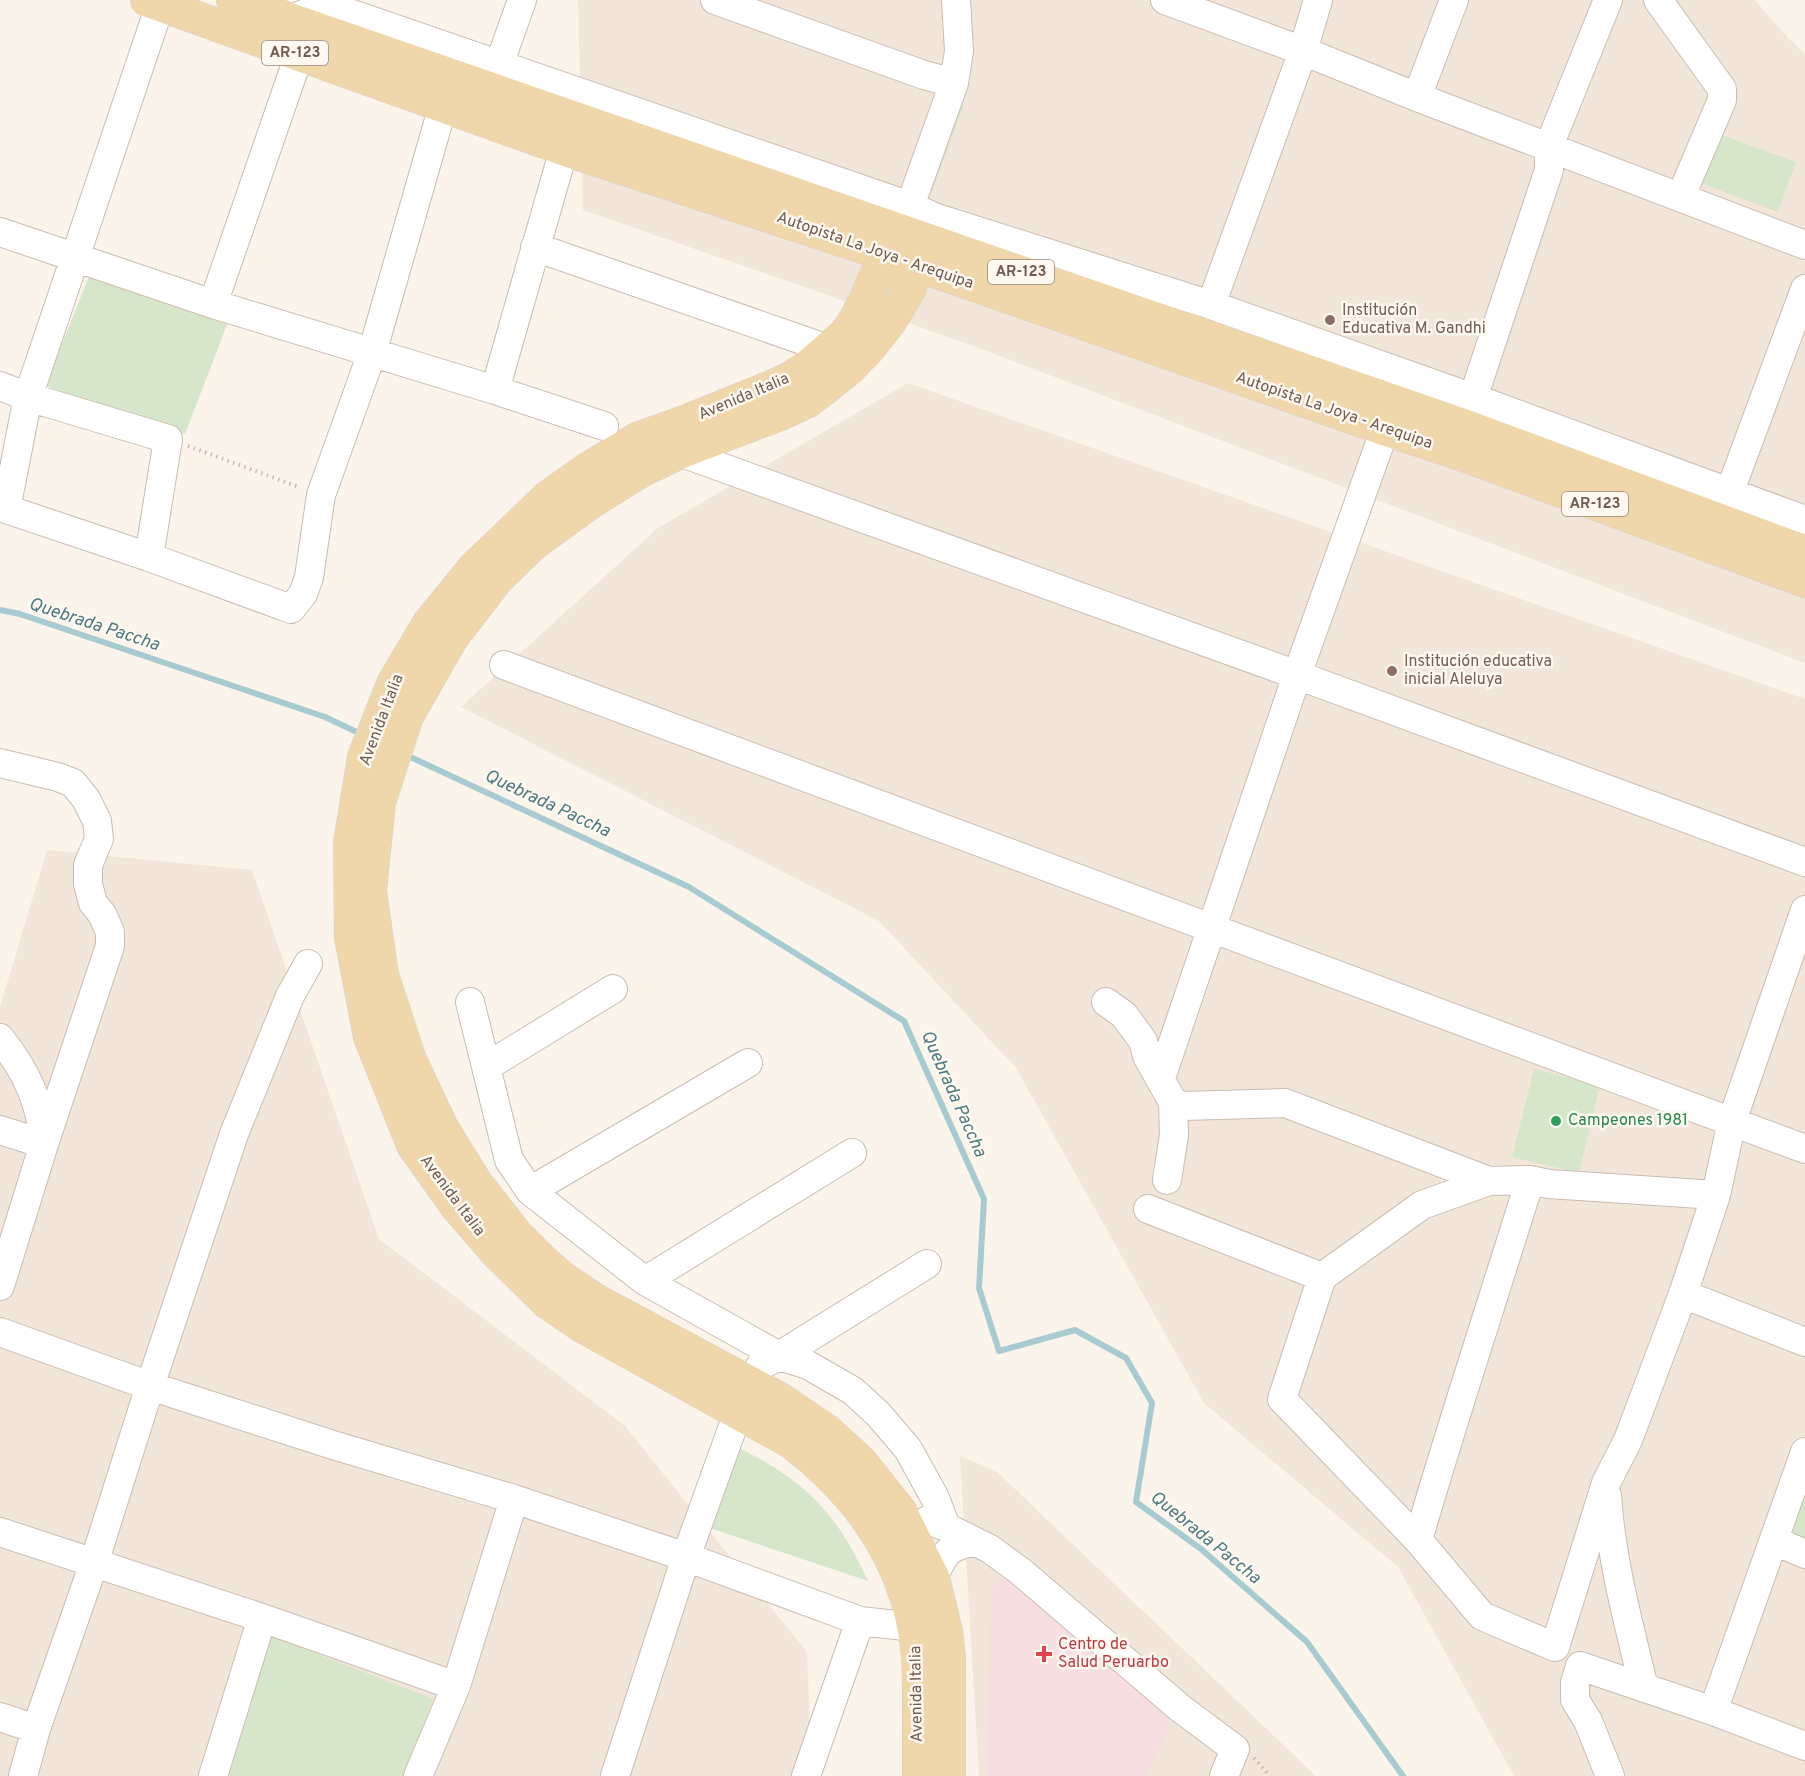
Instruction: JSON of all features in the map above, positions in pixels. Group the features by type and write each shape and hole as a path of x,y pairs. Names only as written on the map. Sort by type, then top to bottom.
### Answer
{"main road":[{"name":"Autopista La Joya - Arequipa","path":"233,0 918,230 1465,426 1805,552"},
{"name":"Autopista La Joya - Arequipa","path":"153,2 564,149 918,230 1385,429 1461,454 1805,581"},
{"name":"Avenida Italia","path":"918,230 876,275 851,327 806,368 781,383 637,439 586,470 548,497 486,574 407,716 379,802 370,891 382,975 410,1060 442,1128 483,1191 516,1234 565,1280 745,1398 841,1486 871,1522 892,1557 904,1586 914,1627 918,1658 919,1776"},
{"name":"Avenida Italia","path":"918,230 910,288 891,320 850,368 808,401 680,452 639,472 486,574 429,622 393,684 364,757 350,843 351,937 370,1037 413,1145 458,1208 496,1252 548,1303 582,1326 745,1398 780,1399 845,1446 861,1462 900,1511 933,1578 946,1631 949,1658 949,1776"}],"street":[{"path":"499,65 522,0"},
{"path":"714,0 760,7 924,75 954,83"},
{"path":"918,230 954,83 959,51 956,0"},
{"path":"1168,0 1805,245"},
{"path":"1211,305 1303,51 1318,0"},
{"path":"1417,97 1454,0"},
{"path":"1473,398 1549,170 1549,146 1608,0"},
{"path":"1658,0 1722,89 1722,100 1681,196"},
{"path":"153,2 76,257 28,397 3,508 149,557 291,609 303,594 309,577 321,495 372,353 442,106"},
{"path":"290,20 326,5 499,65 918,230 958,223 1211,305 1805,520"},
{"path":"213,304 299,55"},
{"path":"495,390 564,149"},
{"path":"0,232 213,304 495,390 604,426"},
{"path":"535,248 828,349"},
{"path":"1730,491 1805,289"},
{"path":"0,386 28,397 168,439 149,557"},
{"path":"1167,1180 1174,1135 1167,1090 1211,927 1297,675 1385,429"},
{"path":"637,439 680,452 1297,675 1805,862"},
{"path":"504,665 1805,1149"},
{"path":"0,763 66,780 73,783 86,799 97,821 99,839 88,865 88,884 93,903 102,914 110,932 110,946 44,1144 0,1286"},
{"path":"1716,1195 1549,1184 1530,1180 1490,1180 1422,1205 1322,1276 1282,1399 1418,1540 1482,1616 1555,1647 1606,1483 1628,1440 1683,1294 1716,1195 1732,1121 1805,910"},
{"path":"23,1776 36,1729 94,1563 234,1134 290,996 308,964"},
{"path":"486,1067 613,989"},
{"path":"470,1002 509,1160 530,1191 645,1281 780,1356 818,1370 853,1392 878,1414 908,1449 935,1498 946,1527"},
{"path":"1106,1002 1124,1015 1143,1041 1147,1056 1167,1090 1183,1106 1285,1103 1490,1180"},
{"path":"0,1038 26,1075 42,1121 44,1144"},
{"path":"530,1191 748,1063"},
{"path":"0,1130 44,1144"},
{"path":"645,1281 852,1153"},
{"path":"1418,1540 1448,1437 1530,1180"},
{"path":"1148,1209 1322,1276"},
{"path":"615,1776 686,1557 745,1398 760,1366 780,1356 927,1264"},
{"path":"1683,1294 1805,1342"},
{"path":"0,1332 150,1386 333,1445 514,1499 686,1557 860,1621 914,1627"},
{"path":"1713,1711 1805,1452"},
{"path":"1606,1483 1609,1522 1630,1631 1644,1688"},
{"path":"418,1776 456,1686 514,1499"},
{"path":"900,1511 946,1527 990,1549 1020,1571 1180,1708 1235,1749 1224,1776"},
{"path":"0,1532 262,1618 456,1686"},
{"path":"1774,1541 1805,1554"},
{"path":"933,1578 947,1552 958,1545 974,1542"},
{"path":"213,1776 262,1618"},
{"path":"806,1776 860,1621"},
{"path":"1610,1776 1588,1721 1575,1700 1575,1683 1580,1666 1713,1711 1805,1746"},
{"path":"0,1717 36,1729"}],"path":[{"path":"168,439 321,495"}],"shaded area":[{"path":"578,0 1755,0 1805,54 1805,663 968,344 583,210"},
{"path":"908,383 1805,699 1805,1776 1514,1776 1398,1567 1204,1403 1016,1068 879,921 461,707 658,528"},
{"path":"47,850 252,870 379,1239 624,1425 807,1652 812,1776 0,1776 0,1007"},
{"path":"960,1456 996,1471 1316,1776 979,1776"},
{"name":"Centro de Salud Peruarbo","path":"1002,1578 1008,1578 1173,1716 1146,1776 987,1776 991,1591 996,1582"}],"green space":[{"path":"958,103 964,105 931,194 926,193"},
{"path":"1719,134 1796,162 1778,212 1701,183"},
{"path":"90,274 228,322 185,434 45,386"},
{"name":"Campeones 1981","path":"1534,1069 1600,1085 1579,1173 1512,1157"},
{"path":"737,1447 782,1473 816,1501 844,1536 868,1581 710,1528"},
{"path":"1805,1484 1805,1541 1788,1534"},
{"path":"271,1636 433,1699 405,1776 229,1776"}],"waterway":[{"name":"Quebrada Paccha","path":"0,610 20,614 325,717 361,734"},
{"name":"Quebrada Paccha","path":"406,755 689,887 904,1021 984,1199 979,1288 999,1351 1075,1330 1126,1358 1152,1403 1136,1502 1201,1549 1307,1642 1403,1776"}],"place":[{"name":"Institución Educativa M. Gandhi","path":"1330,320"},
{"name":"Institución educativa inicial Aleluya","path":"1392,671"},
{"name":"Campeones 1981","path":"1556,1121"},
{"name":"Centro de Salud Peruarbo","path":"1044,1654"}]}
